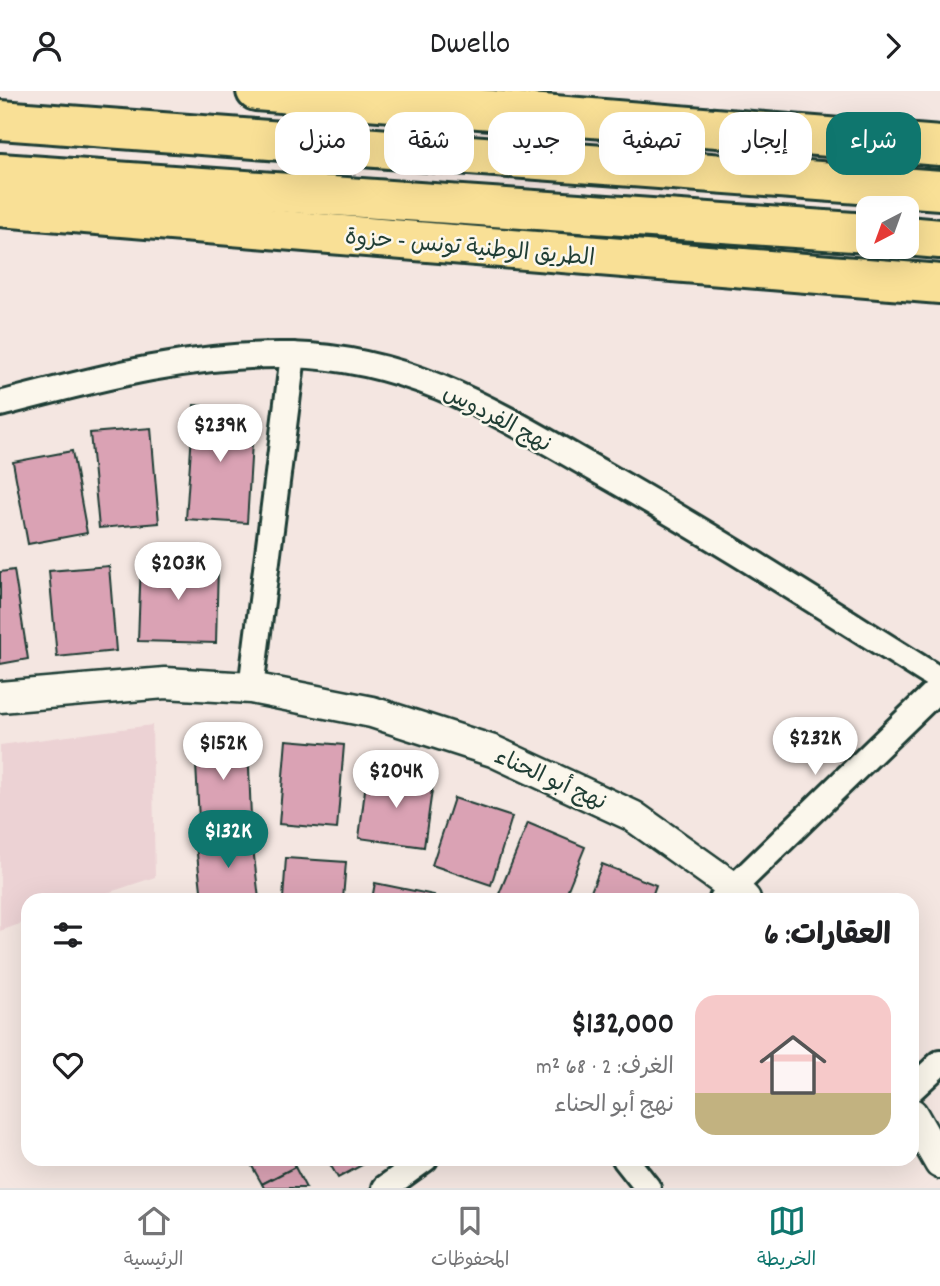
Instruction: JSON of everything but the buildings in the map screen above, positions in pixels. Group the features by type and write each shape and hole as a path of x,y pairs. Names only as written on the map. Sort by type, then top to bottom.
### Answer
{"highway":[{"path":"256,91 940,146"},
{"path":"0,120 940,190"},
{"path":"0,173 856,232"},
{"name":"الطريق الوطنية تونس - حزوة","path":"0,208 940,283"},
{"path":"919,237 940,239"}],"street":[{"name":"نهج الفردوس","path":"0,404 149,367 237,357 293,355 370,365 408,374 485,407 680,517 940,680"},
{"path":"251,688 293,355"},
{"name":"نهج أبو الحناء","path":"0,697 165,683 251,688 372,712 493,751 633,816 730,893"},
{"path":"737,893 940,687"},
{"path":"919,1082 940,1063"},
{"path":"919,1126 940,1163"},
{"path":"385,1188 415,1166"},
{"path":"631,1166 648,1188"}],"shaded area":[{"path":"152,725 155,877 107,893 21,893 21,924 0,931 0,745"}]}
